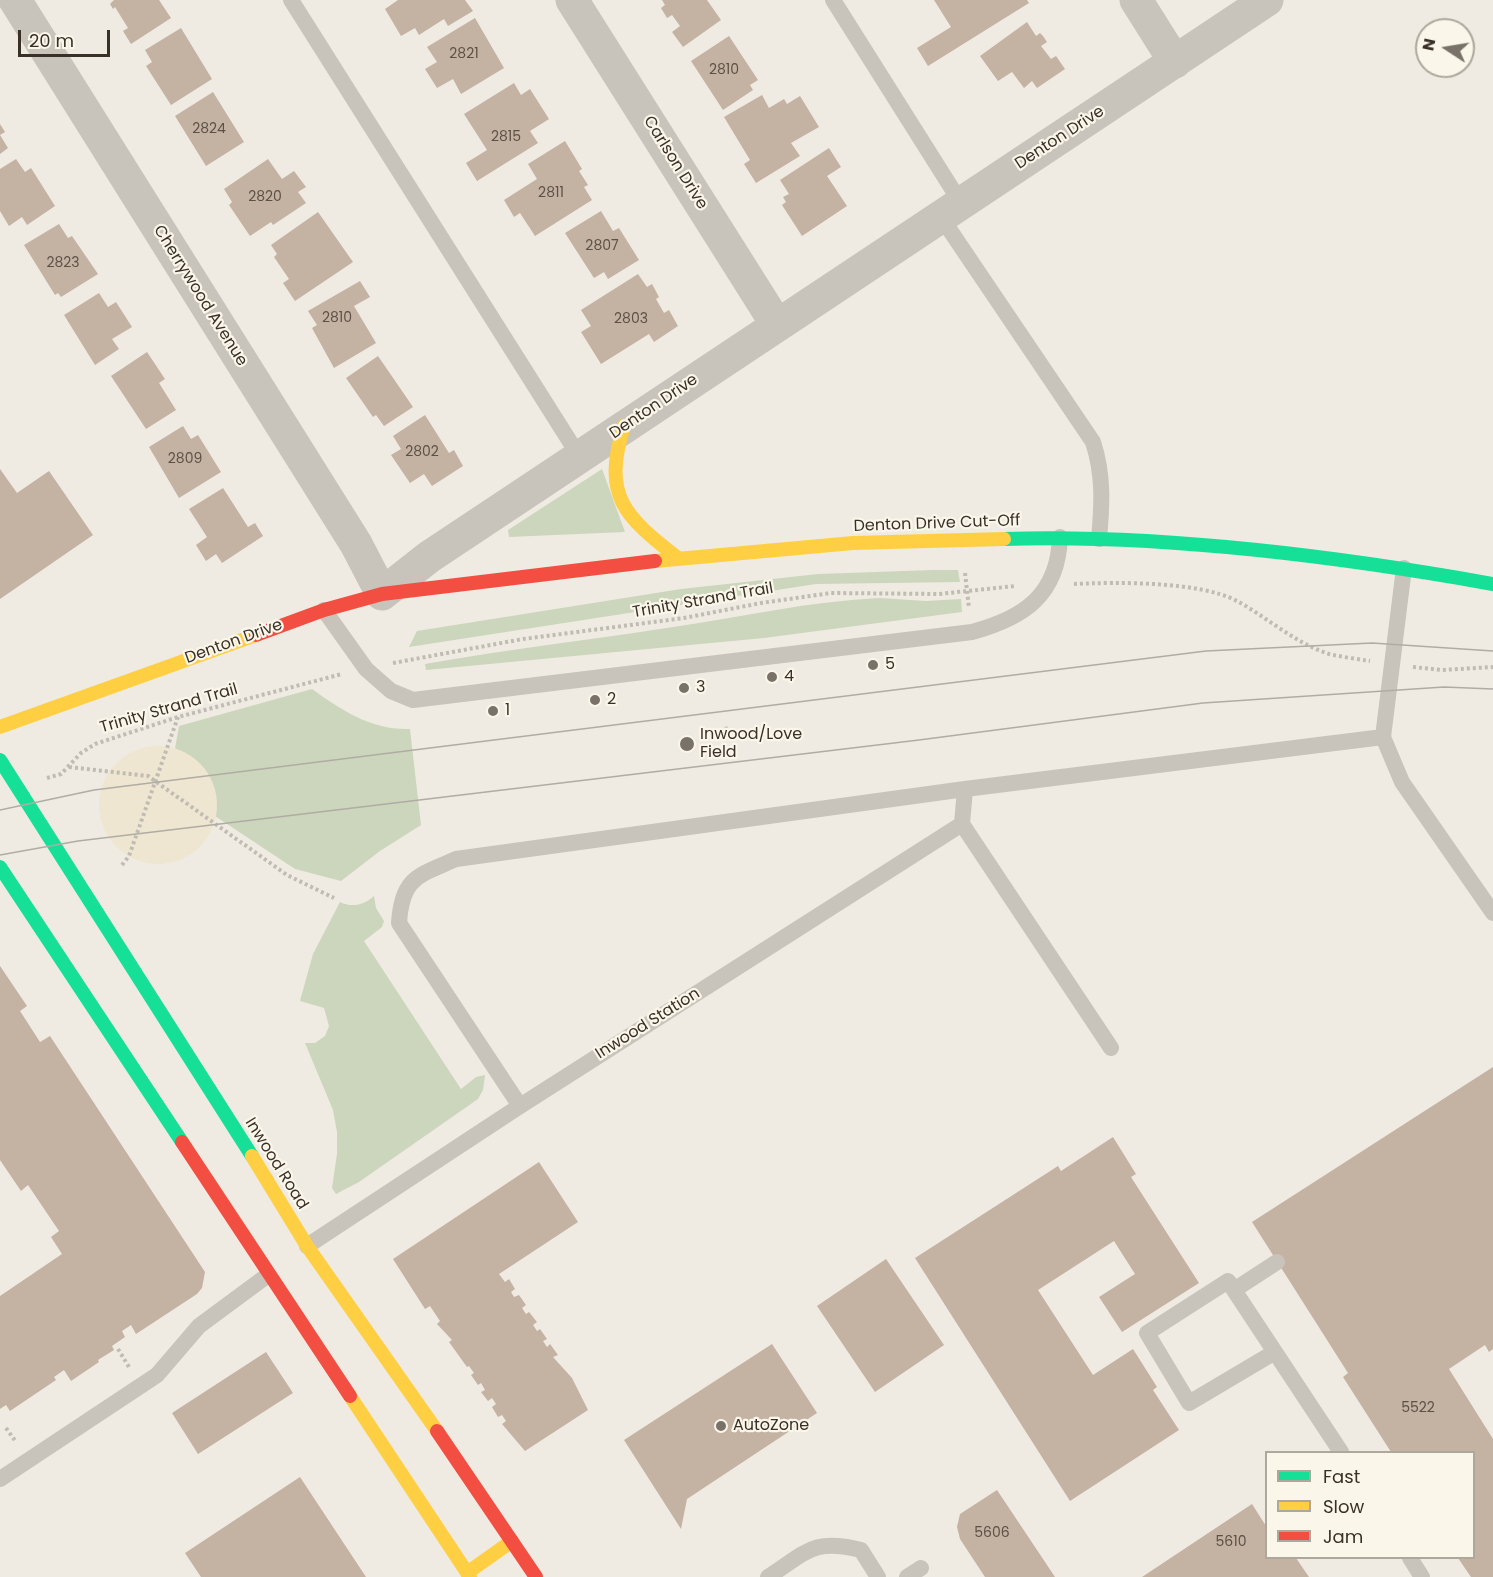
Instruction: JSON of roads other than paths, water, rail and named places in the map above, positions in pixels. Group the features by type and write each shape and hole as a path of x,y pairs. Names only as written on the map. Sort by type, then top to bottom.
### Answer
{"main road":[{"path":"624,426 616,448 614,471 617,494 627,515 644,532 678,558"},
{"name":"Denton Drive Cut-Off","path":"382,594 678,558 864,543 1060,537 1256,550 1404,568 1493,584"},
{"name":"Denton Drive","path":"0,727 324,610 382,594"},
{"name":"Inwood Road","path":"0,760 194,1061 307,1246 536,1577"},
{"path":"0,867 466,1576 512,1541"},
{"path":"268,1275 307,1246"}],"street":[{"name":"Cherrywood Avenue","path":"15,0 356,544 382,594"},
{"name":"Carlson Drive","path":"572,0 777,325"},
{"path":"1136,0 1175,62"},
{"name":"Denton Drive","path":"382,594 429,557 579,456 1267,0"}],"lane":[{"path":"291,0 579,456"},
{"path":"833,0 951,210 1093,442 1101,467 1099,540"},
{"path":"324,610 366,669 391,691 413,700 972,632 1003,624 1029,608 1048,585 1059,559 1060,537"},
{"path":"1404,568 1383,737 1402,782 1493,914"},
{"path":"520,1106 399,923 400,901 414,878 456,859 965,789 1383,737"},
{"path":"965,789 962,824 1111,1048"},
{"name":"Inwood Station","path":"307,1246 520,1106 962,824"},
{"path":"1234,1290 1277,1262"},
{"path":"0,1479 157,1375 199,1326 268,1275"},
{"path":"1275,1352 1190,1403 1148,1333 1228,1281 1275,1352 1340,1451"},
{"path":"768,1577 816,1545 839,1544 861,1550 878,1577"},
{"path":"1411,1559 1422,1577"}],"tram line":[{"path":"0,810 94,790 1206,651 1372,643 1493,651"},
{"path":"0,855 78,841 919,740 1203,703 1444,687 1493,689"}],"place":[{"name":"5","path":"873,665"},
{"name":"4","path":"772,677"},
{"name":"3","path":"684,688"},
{"name":"2","path":"595,700"},
{"name":"1","path":"493,711"},
{"name":"Inwood/Love Field","path":"687,744"},
{"name":"AutoZone","path":"721,1426"}]}
